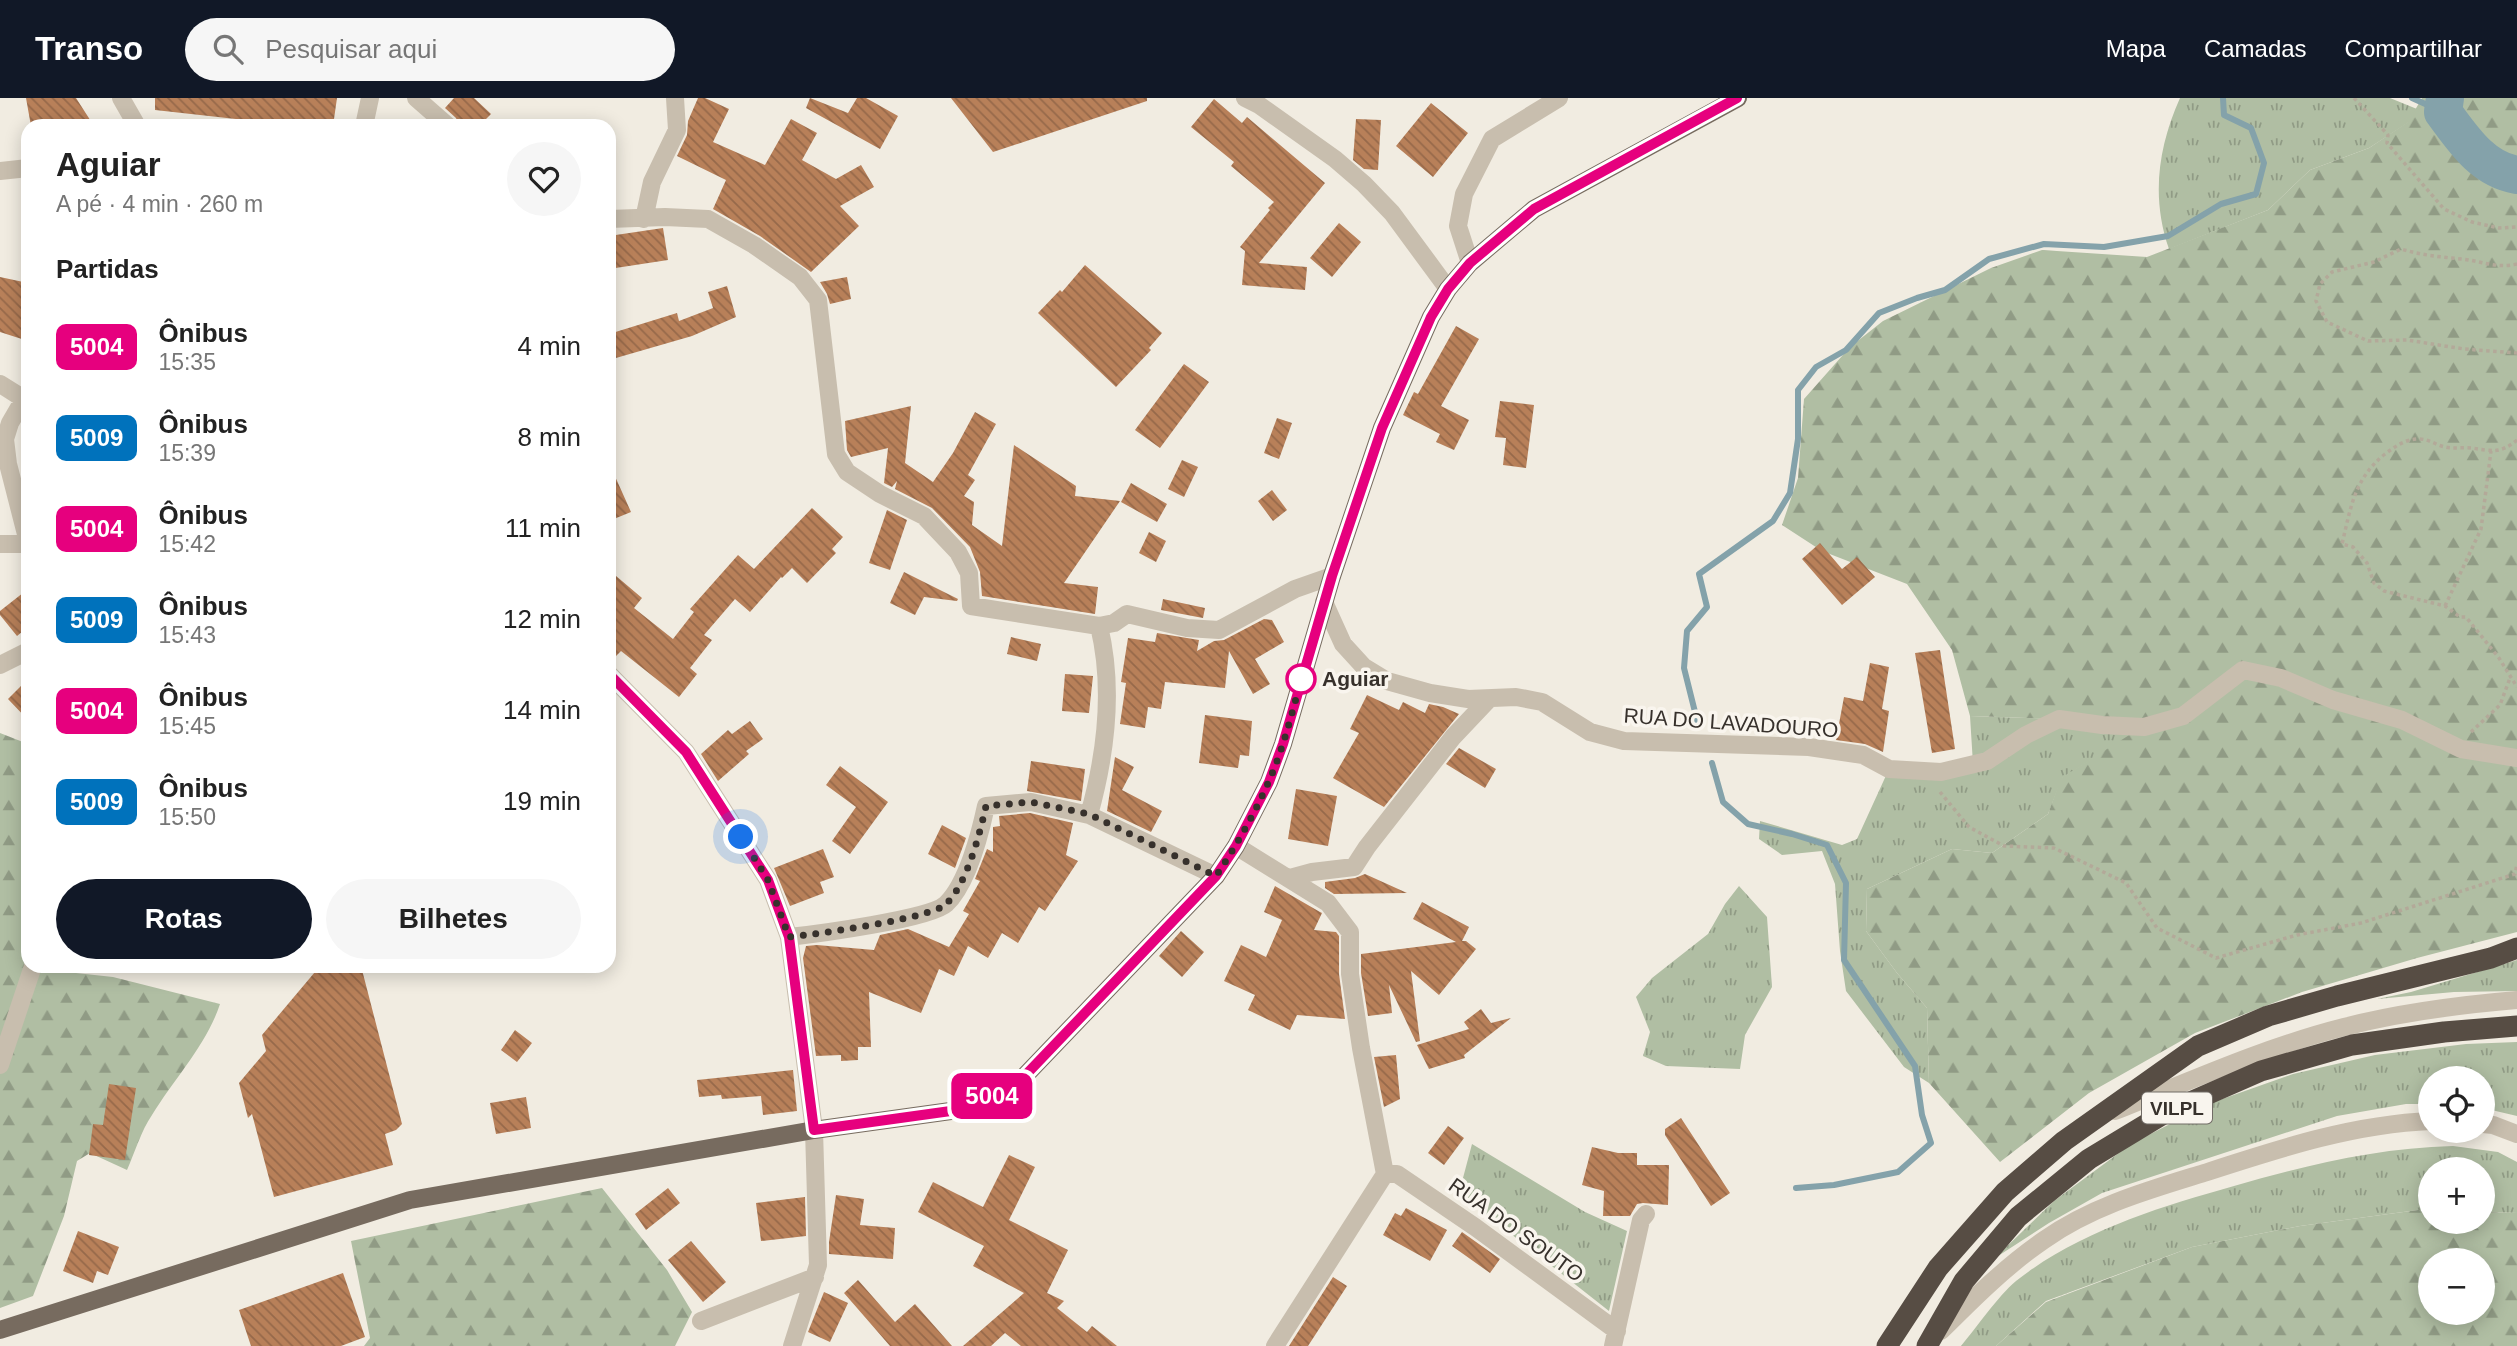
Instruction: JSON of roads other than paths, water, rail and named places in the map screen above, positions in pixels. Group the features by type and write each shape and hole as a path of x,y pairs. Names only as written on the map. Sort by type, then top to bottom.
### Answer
{"highway":[{"name":"VILPL","path":"1887,1346 1938,1268 2005,1192 2064,1141 2198,1046 2269,1016 2337,996 2491,958 2517,948"},
{"name":"VILPL","path":"1928,1345 1964,1281 2018,1217 2088,1159 2165,1113 2260,1071 2352,1045 2444,1032 2517,1026"}],"main road":[{"path":"0,1330 410,1200 814,1130 965,1109 1018,1083 1216,876 1236,846 1269,782 1283,744 1332,576 1382,428 1431,317 1448,289 1470,263 1534,209 1738,98"}],"street":[{"path":"121,98 133,119"},
{"path":"366,119 370,98"},
{"path":"416,98 440,119"},
{"path":"644,219 652,182 677,130 676,98"},
{"path":"1245,98 1317,145 1364,184 1392,213 1448,289"},
{"path":"1470,263 1458,226 1464,194 1492,139 1559,98"},
{"path":"0,171 21,169"},
{"path":"616,219 708,219 754,244 800,278 818,300 836,454 847,472 880,494 924,516 958,552 969,573 971,606 1099,626 1114,623 1127,614 1187,628 1219,630 1295,589 1332,576"},
{"path":"0,384 21,397"},
{"path":"21,404 9,423 5,439 8,464 21,515"},
{"path":"0,544 21,543"},
{"name":"RUA DO LAVADOURO","path":"1324,602 1343,644 1364,667 1387,681 1430,693 1488,700 1516,697 1542,702 1590,732 1624,741 1809,747 1863,755 1889,769 1941,772 1987,761 2026,735 2059,719 2144,727 2183,716 2243,670 2281,678 2333,700 2402,720 2461,749 2517,758"},
{"path":"1089,814 1100,778 1106,737 1103,644 1099,626"},
{"path":"0,665 21,654"},
{"path":"616,681 686,752 768,880 789,937 814,1130 818,1265 792,1346"},
{"path":"1290,878 1312,872 1354,867 1453,737 1488,700"},
{"path":"789,937 925,915 945,905 963,877 978,839 986,806 1031,802 1089,814 1216,876"},
{"path":"1236,846 1328,903 1350,932 1350,974 1385,1174 1275,1346"},
{"path":"0,1065 31,973"},
{"name":"VILPL","path":"2099,1118 2245,1059 2343,1027 2440,1006 2517,1000"},
{"name":"VILPL","path":"1928,1345 1988,1285 2025,1255 2044,1240 2098,1208 2240,1161 2357,1129 2418,1122"},
{"path":"2495,1126 2517,1135"},
{"name":"RUA DO SOUTO","path":"1385,1174 1397,1174 1475,1227 1615,1339"},
{"path":"1615,1339 1642,1220 1646,1214"},
{"path":"701,1321 815,1277"}],"waterway":[{"path":"1698,724 1684,668 1687,631 1707,607 1699,574 1773,521 1790,493 1798,439 1798,390 1816,367 1846,350 1879,313 1945,290 1989,259 2044,244 2104,247 2168,236 2221,204 2256,194 2264,163 2251,128 2224,115 2223,98"},
{"path":"2412,98 2443,112"},
{"path":"2445,98 2443,112 2474,151 2493,166 2517,175"},
{"path":"1712,763 1723,802 1748,824 1827,845 1846,883 1844,960 1915,1066 1922,1115 1931,1143 1898,1172 1834,1185 1796,1188"}],"place":[{"name":"Aguiar","path":"1301,679"}]}
